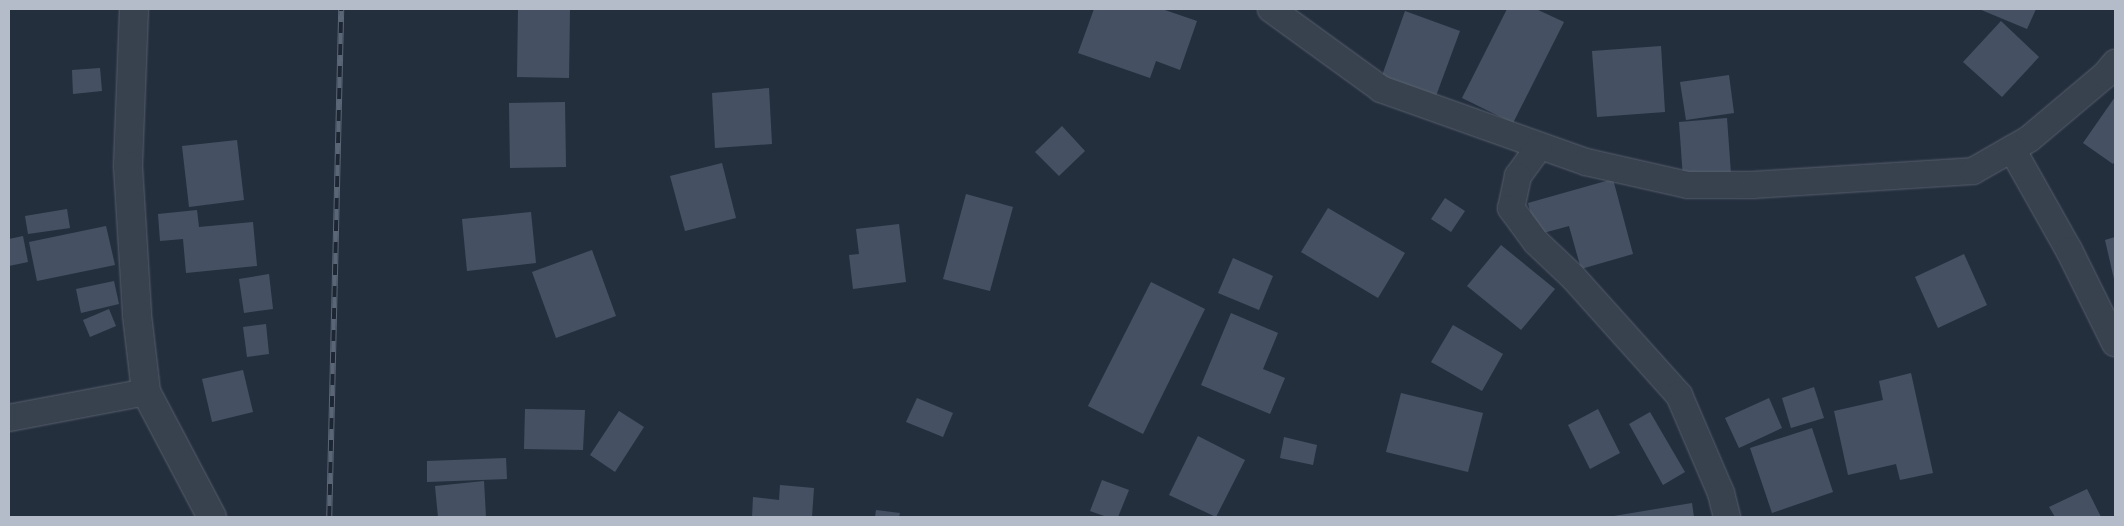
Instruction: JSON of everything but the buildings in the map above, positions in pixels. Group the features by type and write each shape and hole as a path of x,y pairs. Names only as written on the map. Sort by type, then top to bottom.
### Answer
{"street":[{"path":"134,9 128,166 137,315 146,392 212,517"},
{"path":"1271,9 1381,89 1539,147 1586,162 1688,184 1937,176 1973,171 2012,149 2058,116 2115,63"},
{"path":"1539,147 1518,176 1511,208 1536,242 1573,277 1680,395 1720,493 1727,517"},
{"path":"2012,149 2069,250 2115,344"},
{"path":"9,418 146,392"}],"railway":[{"path":"329,517 341,9"}]}
